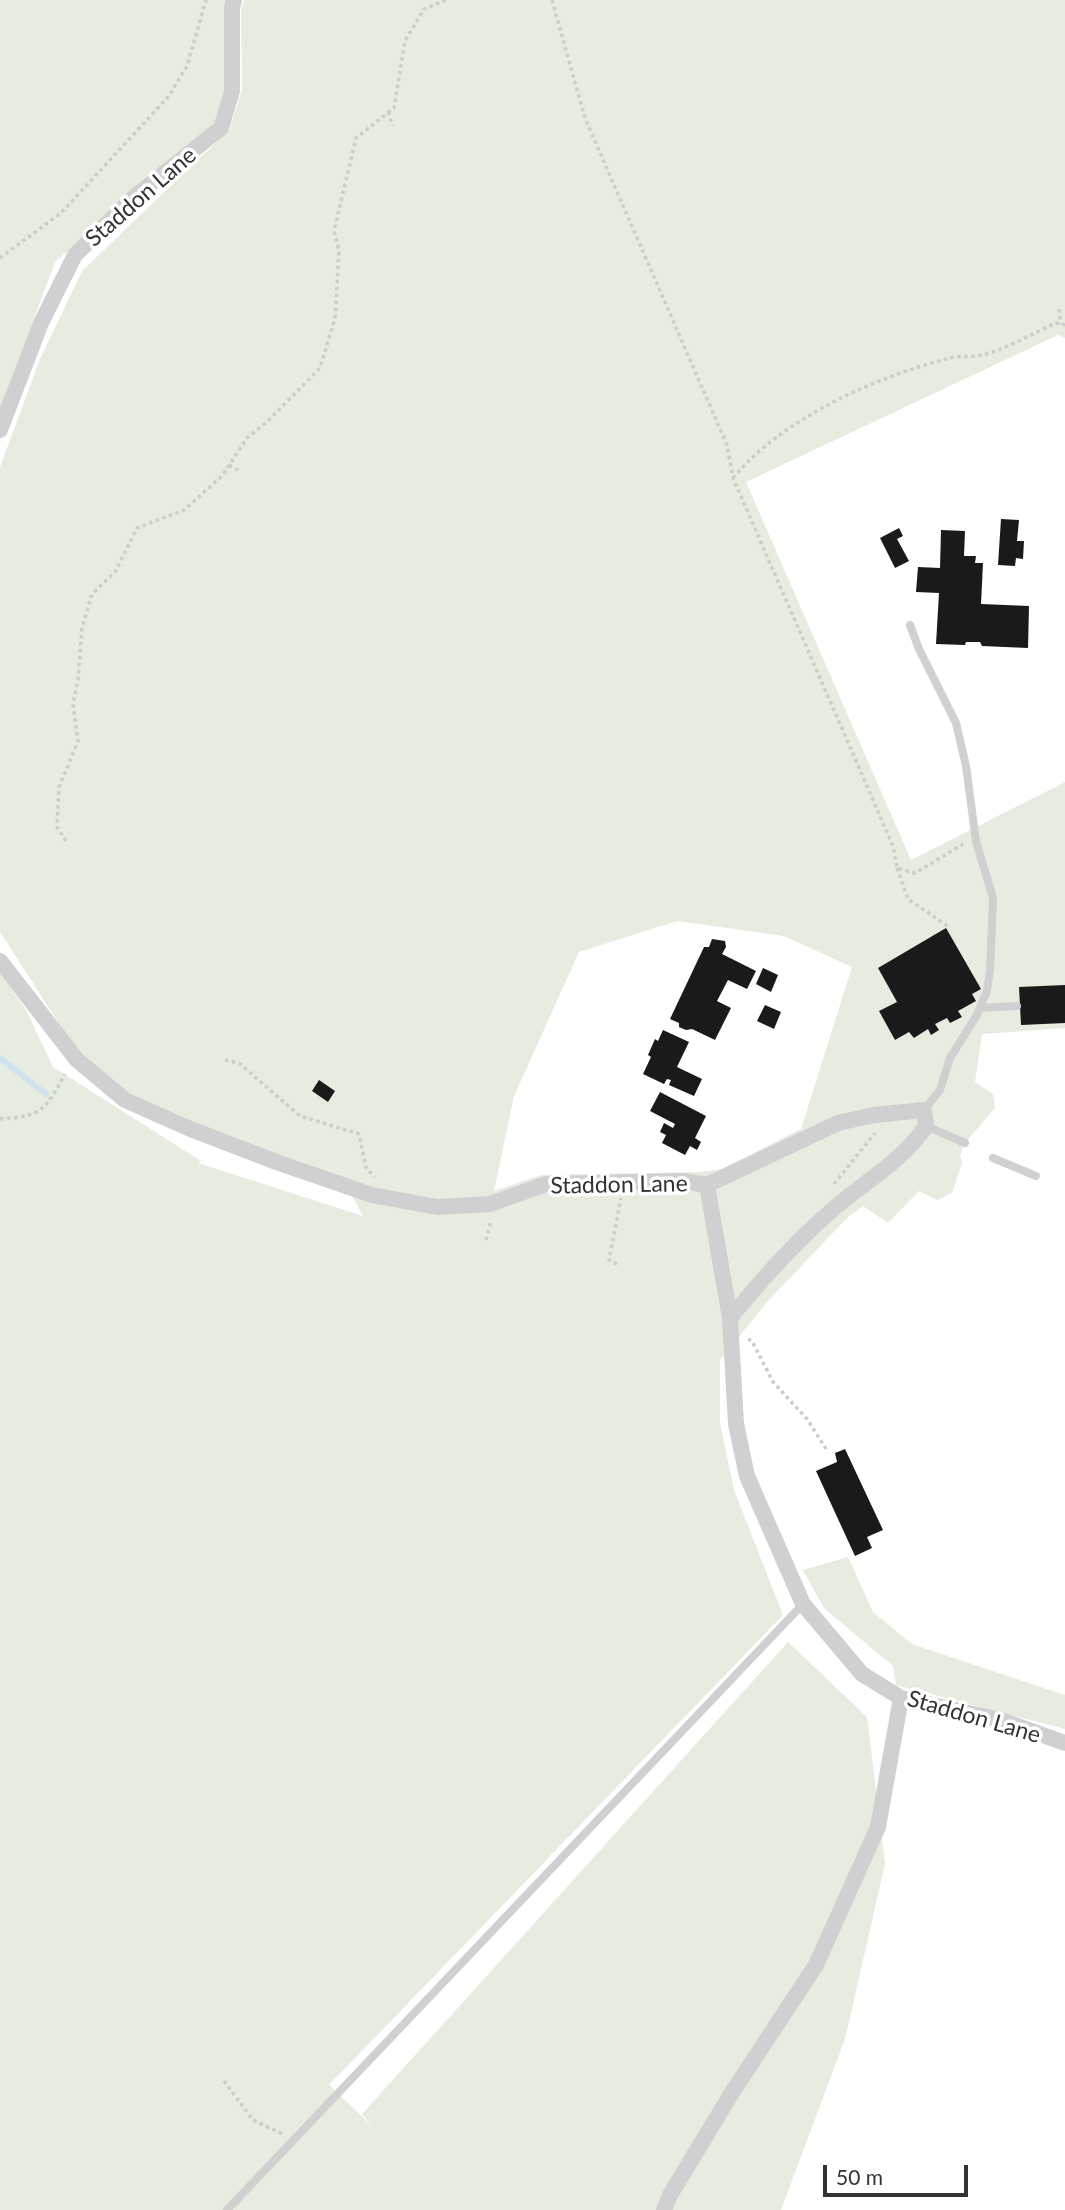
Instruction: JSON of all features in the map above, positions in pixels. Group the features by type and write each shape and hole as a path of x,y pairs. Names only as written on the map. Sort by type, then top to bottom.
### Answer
{"street":[{"name":"Staddon Lane","path":"0,430 41,323 75,255 132,200 221,128 232,91 234,0"},
{"name":"Staddon Lane","path":"0,961 75,1056 125,1100 188,1128 372,1195 437,1207 490,1204 546,1184 683,1181 707,1185 730,1324 736,1423 747,1476 803,1604 862,1674 901,1698 1001,1720 1065,1743"},
{"path":"707,1185 838,1123 890,1114 925,1118 913,1145 830,1212 774,1265 730,1324"},
{"path":"664,2210 670,2195 733,2091 816,1965 878,1827 901,1698"}],"lane":[{"path":"910,625 956,723 966,766 976,841 993,898 990,970 986,991 963,1041 953,1051 940,1090 925,1118 965,1143"},
{"path":"980,1008 1017,1006"},
{"path":"993,1158 1036,1176"},
{"path":"227,2210 803,1604"}],"path":[{"path":"0,258 61,213 169,96 187,66 206,0"},
{"path":"66,841 57,827 59,787 78,741 73,704 78,680 82,628 92,594 115,572 137,528 184,510 222,476 247,438 268,421 320,368 335,318 339,251 334,231 356,138 394,108 405,41 424,9 446,0"},
{"path":"552,0 585,118 727,445 733,478 892,846 908,899 949,927"},
{"path":"388,113 393,126"},
{"path":"733,478 745,463 790,427 877,380 953,357 982,355 1056,323 1063,325 1059,309"},
{"path":"229,465 242,472"},
{"path":"897,868 915,873 965,842 980,855"},
{"path":"0,1119 28,1117 49,1103 75,1056"},
{"path":"225,1060 239,1063 300,1116 359,1134 366,1168 376,1178"},
{"path":"831,1187 890,1114"},
{"path":"617,1264 609,1261 624,1182"},
{"path":"730,1324 751,1341 773,1382 807,1419 828,1452"},
{"path":"224,2081 253,2120 295,2138"}],"shaded area":[{"path":"0,0 226,0 224,89 214,124 55,262 0,409"},
{"path":"244,0 1065,0 1065,338 1058,335 746,482 911,860 1065,782 1065,1028 982,1034 975,1082 993,1094 995,1108 965,1143 960,1155 962,1163 952,1193 937,1200 919,1191 888,1223 863,1206 848,1217 767,1302 720,1360 720,1423 734,1490 783,1615 329,2085 372,2126 362,2114 788,1642 867,1717 885,1864 845,2039 781,2210 0,2210 0,974 25,1008 53,1067 201,1161 198,1163 363,1216 342,1177 190,1125 126,1094 78,1053 0,932 0,467 40,359 82,271 230,129 242,89 241,10","holes":["677,921 784,936 852,967 801,1129 722,1169 700,1172 541,1175 494,1191 514,1096 579,952"]},
{"path":"848,1557 873,1612 912,1644 1065,1695 1065,1729 896,1685 893,1666 824,1608 803,1570"}],"building":[{"path":"1001,519 1019,520 1017,541 1024,541 1023,559 1016,558 1015,566 998,565"},
{"path":"899,528 903,536 897,539 909,561 895,568 880,538"},
{"path":"941,530 965,531 964,556 976,556 975,563 983,563 981,604 1029,606 1028,648 982,646 980,642 966,642 965,645 936,644 939,593 916,592 918,567 940,568"},
{"path":"946,928 981,989 972,994 976,1001 958,1011 962,1017 950,1023 947,1018 935,1024 939,1030 931,1035 928,1029 914,1038 909,1032 895,1040 879,1011 897,1002 878,968"},
{"path":"712,939 725,941 726,947 722,954 756,971 747,989 728,980 717,1001 731,1008 715,1040 692,1029 679,1027 679,1023 670,1019 704,947 709,947"},
{"path":"763,968 778,975 771,992 756,984"},
{"path":"1065,985 1065,1023 1021,1025 1019,987"},
{"path":"765,1005 781,1012 774,1029 757,1021"},
{"path":"663,1030 689,1042 677,1067 702,1079 694,1096 669,1085 671,1080 667,1079 664,1084 643,1074 655,1039 658,1041"},
{"path":"319,1080 335,1091 328,1102 312,1091"},
{"path":"660,1092 706,1116 695,1138 701,1142 697,1150 690,1146 685,1155 662,1143 666,1135 660,1132 664,1123 673,1128 675,1124 650,1111"},
{"path":"845,1449 883,1530 867,1537 872,1548 855,1556 816,1471 837,1462 835,1453"}],"waterway":[{"path":"0,1058 46,1094"}]}
